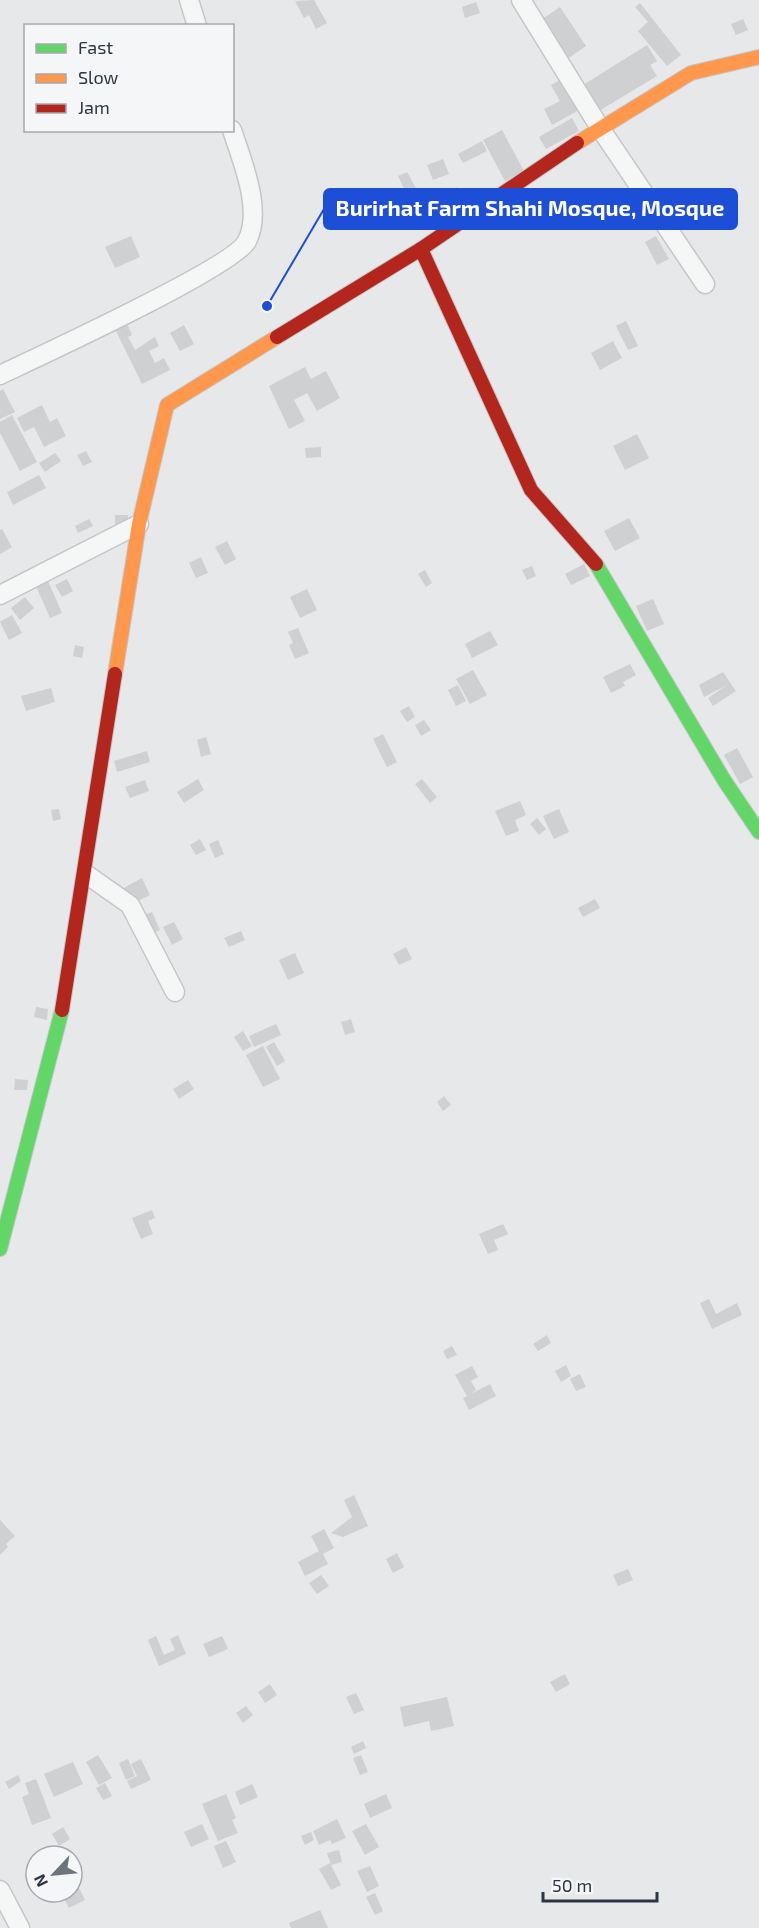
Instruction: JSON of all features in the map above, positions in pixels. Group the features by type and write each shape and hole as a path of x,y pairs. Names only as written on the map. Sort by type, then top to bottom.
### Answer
{"street":[{"path":"189,0 196,24"},
{"path":"521,0 600,128 705,284"},
{"path":"0,1249 6,1202 61,1015 86,874 140,524 167,405 421,249 600,128 691,73 759,57"},
{"path":"0,375 207,272 247,243 253,222 249,179 233,132"},
{"path":"421,249 531,490 595,562 724,780 759,832"},
{"path":"0,595 140,524"},
{"path":"86,874 130,905 175,992"},
{"path":"0,1890 20,1928"}],"building":[{"path":"314,0 327,23 316,29 309,15 304,18 295,1"},
{"path":"476,2 480,13 465,18 462,7"},
{"path":"640,3 681,55 667,66 638,31 648,22 635,7"},
{"path":"560,7 586,46 567,59 541,20"},
{"path":"743,19 748,30 736,35 731,24"},
{"path":"647,45 657,61 650,65 657,76 599,111 583,85"},
{"path":"564,78 581,109 552,125 544,109 560,101 551,85"},
{"path":"572,118 579,131 546,149 539,137"},
{"path":"502,130 524,171 505,181 483,140"},
{"path":"482,141 487,151 463,163 458,154"},
{"path":"443,159 449,174 433,180 427,165"},
{"path":"407,172 416,188 406,193 398,176"},
{"path":"457,187 467,205 453,213 443,195"},
{"path":"131,236 140,257 115,268 105,247"},
{"path":"656,236 669,259 657,265 645,242"},
{"path":"126,321 132,335 128,337 135,350 155,337 159,346 149,351 155,363 164,358 170,370 142,384 114,327"},
{"path":"626,321 638,346 628,350 616,326"},
{"path":"184,325 194,344 180,351 170,333"},
{"path":"613,341 622,358 600,370 591,353"},
{"path":"305,367 311,379 326,371 340,398 317,411 307,393 294,400 305,421 289,429 269,386"},
{"path":"3,389 15,412 0,419 0,391"},
{"path":"42,405 50,422 57,418 66,436 44,447 34,427 24,432 17,418"},
{"path":"12,415 37,462 20,471 0,433 0,422"},
{"path":"637,434 649,458 625,470 613,446"},
{"path":"321,447 321,457 306,458 305,448"},
{"path":"86,451 92,462 83,466 77,455"},
{"path":"55,453 61,461 45,472 39,463"},
{"path":"39,475 46,488 13,505 7,492"},
{"path":"115,515 128,515 128,526 115,526"},
{"path":"629,518 640,538 615,551 604,531"},
{"path":"89,519 93,526 78,533 75,526"},
{"path":"2,529 12,547 0,554 0,530"},
{"path":"227,541 236,559 225,565 215,547"},
{"path":"201,557 208,573 196,578 189,563"},
{"path":"584,564 590,576 571,585 565,574"},
{"path":"532,566 536,576 527,580 522,570"},
{"path":"425,570 432,583 426,587 418,574"},
{"path":"67,579 73,591 62,597 55,585"},
{"path":"48,581 62,613 50,618 36,586"},
{"path":"307,589 317,610 300,618 290,597"},
{"path":"25,597 34,608 20,620 11,608"},
{"path":"653,599 664,624 647,631 636,606"},
{"path":"12,615 22,633 9,640 0,622"},
{"path":"298,628 309,653 295,659 289,645 293,643 288,632"},
{"path":"490,631 498,645 472,658 465,644"},
{"path":"75,645 84,647 82,658 73,656"},
{"path":"630,664 636,675 623,682 625,686 611,693 603,677"},
{"path":"473,670 487,695 470,704 456,679"},
{"path":"723,672 736,691 713,706 708,698 727,685 704,697 699,685"},
{"path":"458,685 466,701 456,706 448,690"},
{"path":"51,688 55,702 26,711 21,696"},
{"path":"409,706 415,717 407,722 400,711"},
{"path":"424,720 431,730 421,736 415,725"},
{"path":"383,734 397,762 387,767 373,739"},
{"path":"206,737 211,754 201,757 197,740"},
{"path":"737,748 753,777 740,784 724,755"},
{"path":"147,751 150,762 117,772 114,761"},
{"path":"198,779 204,790 184,803 177,792"},
{"path":"422,779 437,797 430,803 415,784"},
{"path":"145,780 149,791 130,798 125,787"},
{"path":"520,801 526,815 515,820 519,831 506,836 495,811"},
{"path":"59,809 61,819 53,821 51,810"},
{"path":"559,809 569,832 554,839 543,816"},
{"path":"537,818 546,829 539,835 530,824"},
{"path":"200,839 206,850 196,855 190,845"},
{"path":"218,840 224,854 215,858 209,844"},
{"path":"142,878 150,895 130,905 122,889"},
{"path":"595,899 600,908 583,917 578,908"},
{"path":"152,912 160,930 148,935 140,917"},
{"path":"174,922 183,939 172,945 163,927"},
{"path":"241,931 245,940 229,947 224,938"},
{"path":"406,947 412,959 399,965 393,954"},
{"path":"295,953 304,973 288,980 279,960"},
{"path":"36,1007 48,1009 47,1020 34,1017"},
{"path":"351,1019 355,1032 345,1035 341,1022"},
{"path":"276,1024 281,1035 254,1047 249,1036"},
{"path":"243,1031 252,1046 243,1051 234,1037"},
{"path":"274,1042 285,1061 277,1066 266,1047"},
{"path":"263,1046 280,1079 263,1087 246,1055"},
{"path":"15,1079 28,1080 27,1090 14,1090"},
{"path":"188,1080 194,1089 179,1099 173,1089"},
{"path":"444,1096 451,1105 443,1111 437,1102"},
{"path":"152,1210 155,1218 148,1221 153,1234 141,1239 132,1218"},
{"path":"503,1224 508,1234 494,1240 498,1250 488,1254 479,1234"},
{"path":"709,1299 716,1314 737,1303 742,1315 712,1329 700,1303"},
{"path":"547,1335 551,1343 538,1351 533,1344"},
{"path":"452,1346 457,1355 447,1359 443,1351"},
{"path":"566,1365 571,1376 561,1382 555,1371"},
{"path":"472,1366 478,1377 471,1381 476,1390 471,1394 490,1384 496,1396 469,1410 463,1398 467,1396 455,1375"},
{"path":"580,1374 586,1387 576,1391 570,1379"},
{"path":"354,1495 368,1526 343,1537 331,1533 352,1517 344,1500"},
{"path":"0,1520 15,1536 6,1544 8,1547 0,1555"},
{"path":"324,1529 334,1548 323,1554 328,1564 305,1576 298,1562 319,1551 311,1536"},
{"path":"397,1553 404,1567 393,1573 386,1559"},
{"path":"628,1569 633,1580 618,1586 613,1575"},
{"path":"321,1575 329,1586 317,1594 309,1583"},
{"path":"178,1635 186,1654 159,1666 148,1640 156,1636 164,1655 175,1650 170,1639"},
{"path":"222,1636 228,1649 209,1657 203,1644"},
{"path":"565,1674 570,1684 556,1692 550,1682"},
{"path":"270,1684 277,1695 265,1703 258,1692"},
{"path":"356,1693 364,1710 354,1714 346,1697"},
{"path":"447,1697 454,1726 431,1731 429,1721 404,1727 400,1707"},
{"path":"246,1706 253,1715 243,1723 236,1713"},
{"path":"363,1741 366,1748 354,1754 351,1747"},
{"path":"98,1755 112,1778 99,1785 86,1762"},
{"path":"361,1755 368,1772 360,1775 353,1758"},
{"path":"128,1759 135,1776 126,1780 119,1763"},
{"path":"141,1759 151,1780 131,1789 127,1781 137,1776 131,1764"},
{"path":"73,1762 83,1784 54,1797 44,1774"},
{"path":"18,1775 21,1781 9,1789 5,1782"},
{"path":"36,1779 51,1818 32,1825 22,1797 29,1794 25,1783"},
{"path":"105,1783 112,1796 103,1800 96,1788"},
{"path":"252,1784 258,1797 240,1805 235,1792"},
{"path":"226,1794 236,1818 232,1820 238,1833 218,1841 202,1804"},
{"path":"386,1794 392,1808 370,1818 364,1804"},
{"path":"337,1819 346,1838 332,1844 330,1840 319,1845 313,1831"},
{"path":"202,1824 209,1839 191,1847 184,1832"},
{"path":"366,1824 379,1847 365,1855 352,1831"},
{"path":"63,1827 70,1839 58,1844 52,1834"},
{"path":"311,1832 314,1840 305,1845 301,1836"},
{"path":"226,1841 236,1862 223,1868 214,1846"},
{"path":"339,1850 342,1862 331,1865 327,1853"},
{"path":"330,1863 341,1885 331,1890 319,1869"},
{"path":"370,1866 379,1886 367,1892 357,1871"},
{"path":"375,1893 383,1911 375,1915 366,1897"},
{"path":"320,1910 328,1928 291,1928 289,1923"}],"traffic: fast":[{"path":"596,564 724,780 759,832"},
{"path":"0,1249 62,1010"}],"traffic: slow":[{"path":"577,143 691,73 759,57"},
{"path":"115,674 139,524 167,405 277,337"}],"traffic: jam":[{"path":"277,337 421,249 577,143"},
{"path":"421,249 531,490 596,564"},
{"path":"62,1010 115,674"}],"place":[{"name":"Burirhat Farm Shahi Mosque, Mosque","path":"267,306"}]}
